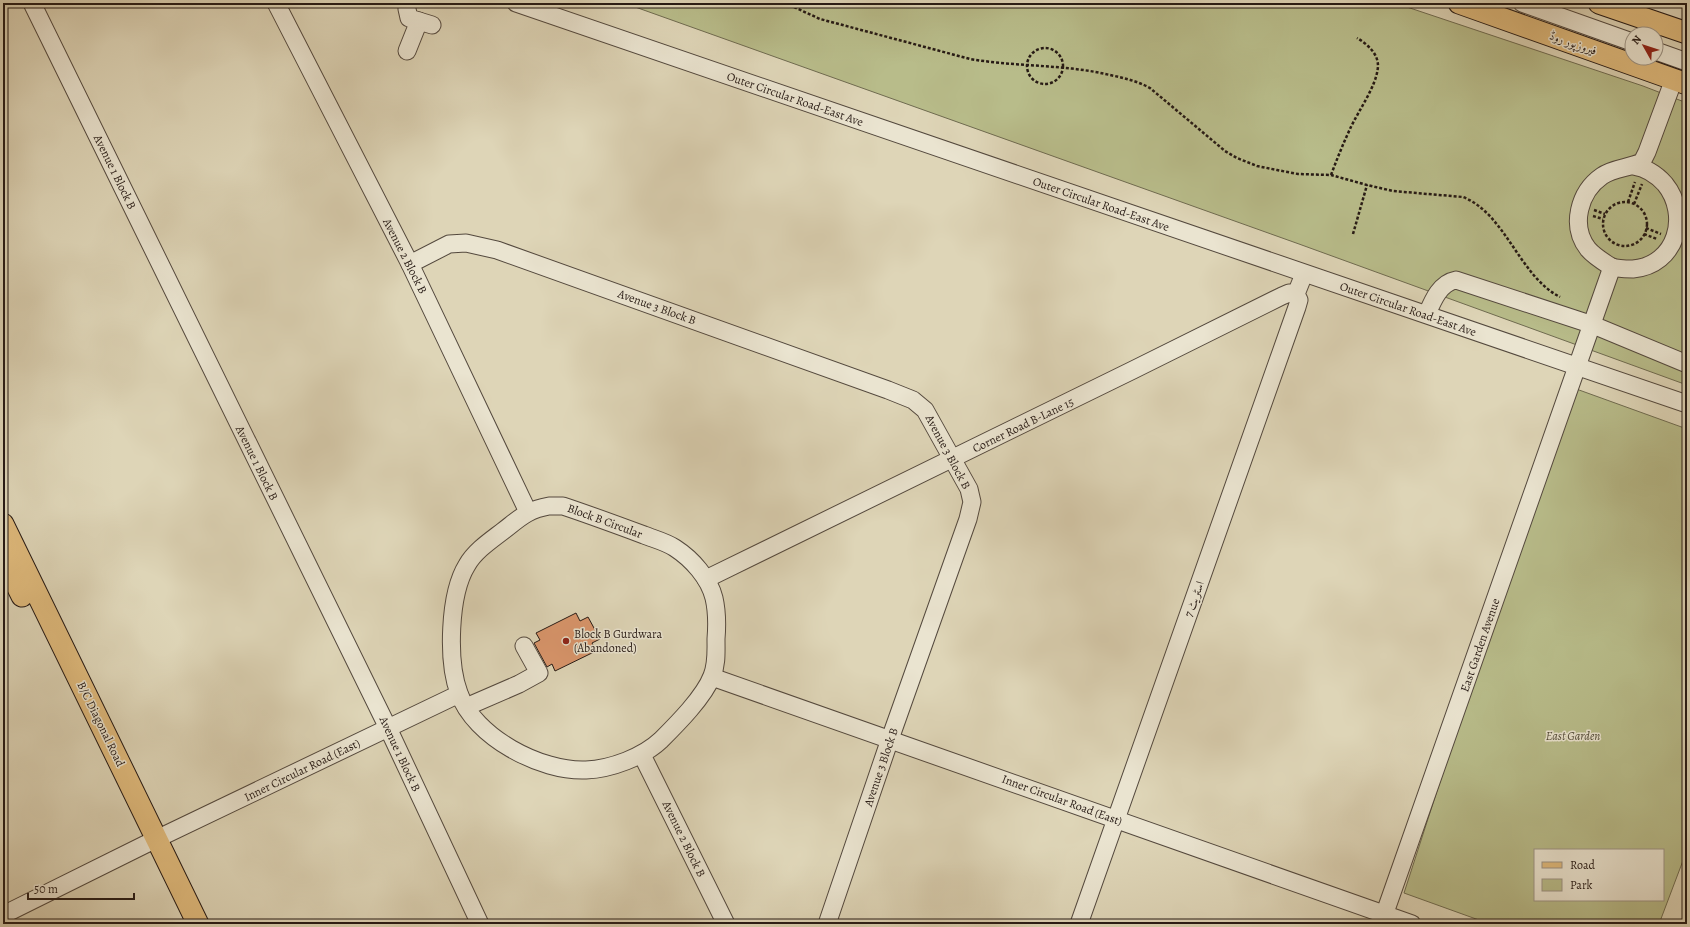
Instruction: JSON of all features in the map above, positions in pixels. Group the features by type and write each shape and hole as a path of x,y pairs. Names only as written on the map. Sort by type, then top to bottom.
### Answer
{"main road":[{"name":"فیروزپور روڈ","path":"1459,3 1681,82"},
{"path":"1599,3 1687,33"},
{"name":"B/C Diagonal Road","path":"3,524 151,842 182,924"},
{"name":"B/C Diagonal Road","path":"3,558 151,842 198,924"}],"street":[{"name":"Avenue 1 Block B","path":"32,3 388,728 480,924"},
{"name":"Avenue 2 Block B","path":"276,3 410,264 528,512"},
{"path":"407,3 409,18 426,23 407,51"},
{"name":"Outer Circular Road-East Ave","path":"516,3 1687,404"},
{"path":"1522,3 1624,39"},
{"path":"1664,54 1687,62"},
{"path":"1644,169 1671,191 1679,214 1679,226 1669,248 1661,257 1650,264 1639,268 1627,269 1612,267 1599,260 1588,248 1580,234 1578,217 1582,201 1590,186 1602,176 1618,169 1654,168 1654,159 1681,82"},
{"name":"Avenue 3 Block B","path":"410,264 449,244 466,243 497,250 873,385 913,400 925,410 969,488 972,502 968,519 890,739 827,924"},
{"name":"East Garden Avenue","path":"1383,919 1593,325 1612,267"},
{"name":"اسٹریٹ 7","path":"1079,924 1297,307 1298,300 1296,294 1304,274"},
{"path":"1427,314 1434,298 1448,282 1456,280 1593,325 1687,364"},
{"name":"Corner Road B-Lane 15","path":"706,579 953,459 1282,296 1289,293 1296,294"},
{"name":"Block B Circular","path":"549,506 563,506 612,523 673,546 690,558 706,579 714,598 717,630 716,660 712,677 697,700 678,724 642,755 609,766 586,770 559,767 535,760 493,737 480,725 463,700 452,661 455,603 459,579 467,563 478,551 528,512 549,506"},
{"name":"Inner Circular Road (East)","path":"3,915 388,728 463,700 519,684 538,673 524,646"},
{"name":"Inner Circular Road (East)","path":"712,677 1116,819 1383,919 1412,924"},
{"name":"Avenue 2 Block B","path":"642,755 726,924"}],"path":[{"path":"785,3 820,19 940,52 994,63 1086,69 1140,83 1150,88 1216,144 1237,158 1257,166 1298,174 1331,175 1392,191 1463,197 1472,200 1488,213 1542,284 1550,292 1567,300"},
{"path":"1331,175 1350,128 1373,82 1378,67 1375,54 1366,43 1357,38"},
{"path":"1049,48 1059,55 1063,67 1058,78 1053,82 1041,84 1030,77 1027,65 1028,59 1037,50 1049,48"},
{"path":"1628,202 1644,169"},
{"path":"1634,204 1644,169"},
{"path":"1353,234 1367,185"},
{"path":"1622,202 1628,202 1639,208 1645,217 1645,231 1641,238 1632,245 1618,245 1606,236 1603,219 1605,214 1613,206 1622,202"}],"green space":[{"path":"624,3 1395,3 1643,86 1687,103 1687,385 1299,244"},
{"name":"East Garden","path":"1568,386 1687,429 1687,850 1659,924 1490,924 1404,893"}],"building":[{"name":"Block B Gurdwara (Abandoned)","path":"576,613 580,621 588,617 600,639 592,643 596,651 555,671 552,664 547,667 534,643 540,640 536,633"}],"place":[{"name":"Block B Gurdwara (Abandoned)","path":"566,641"}]}
